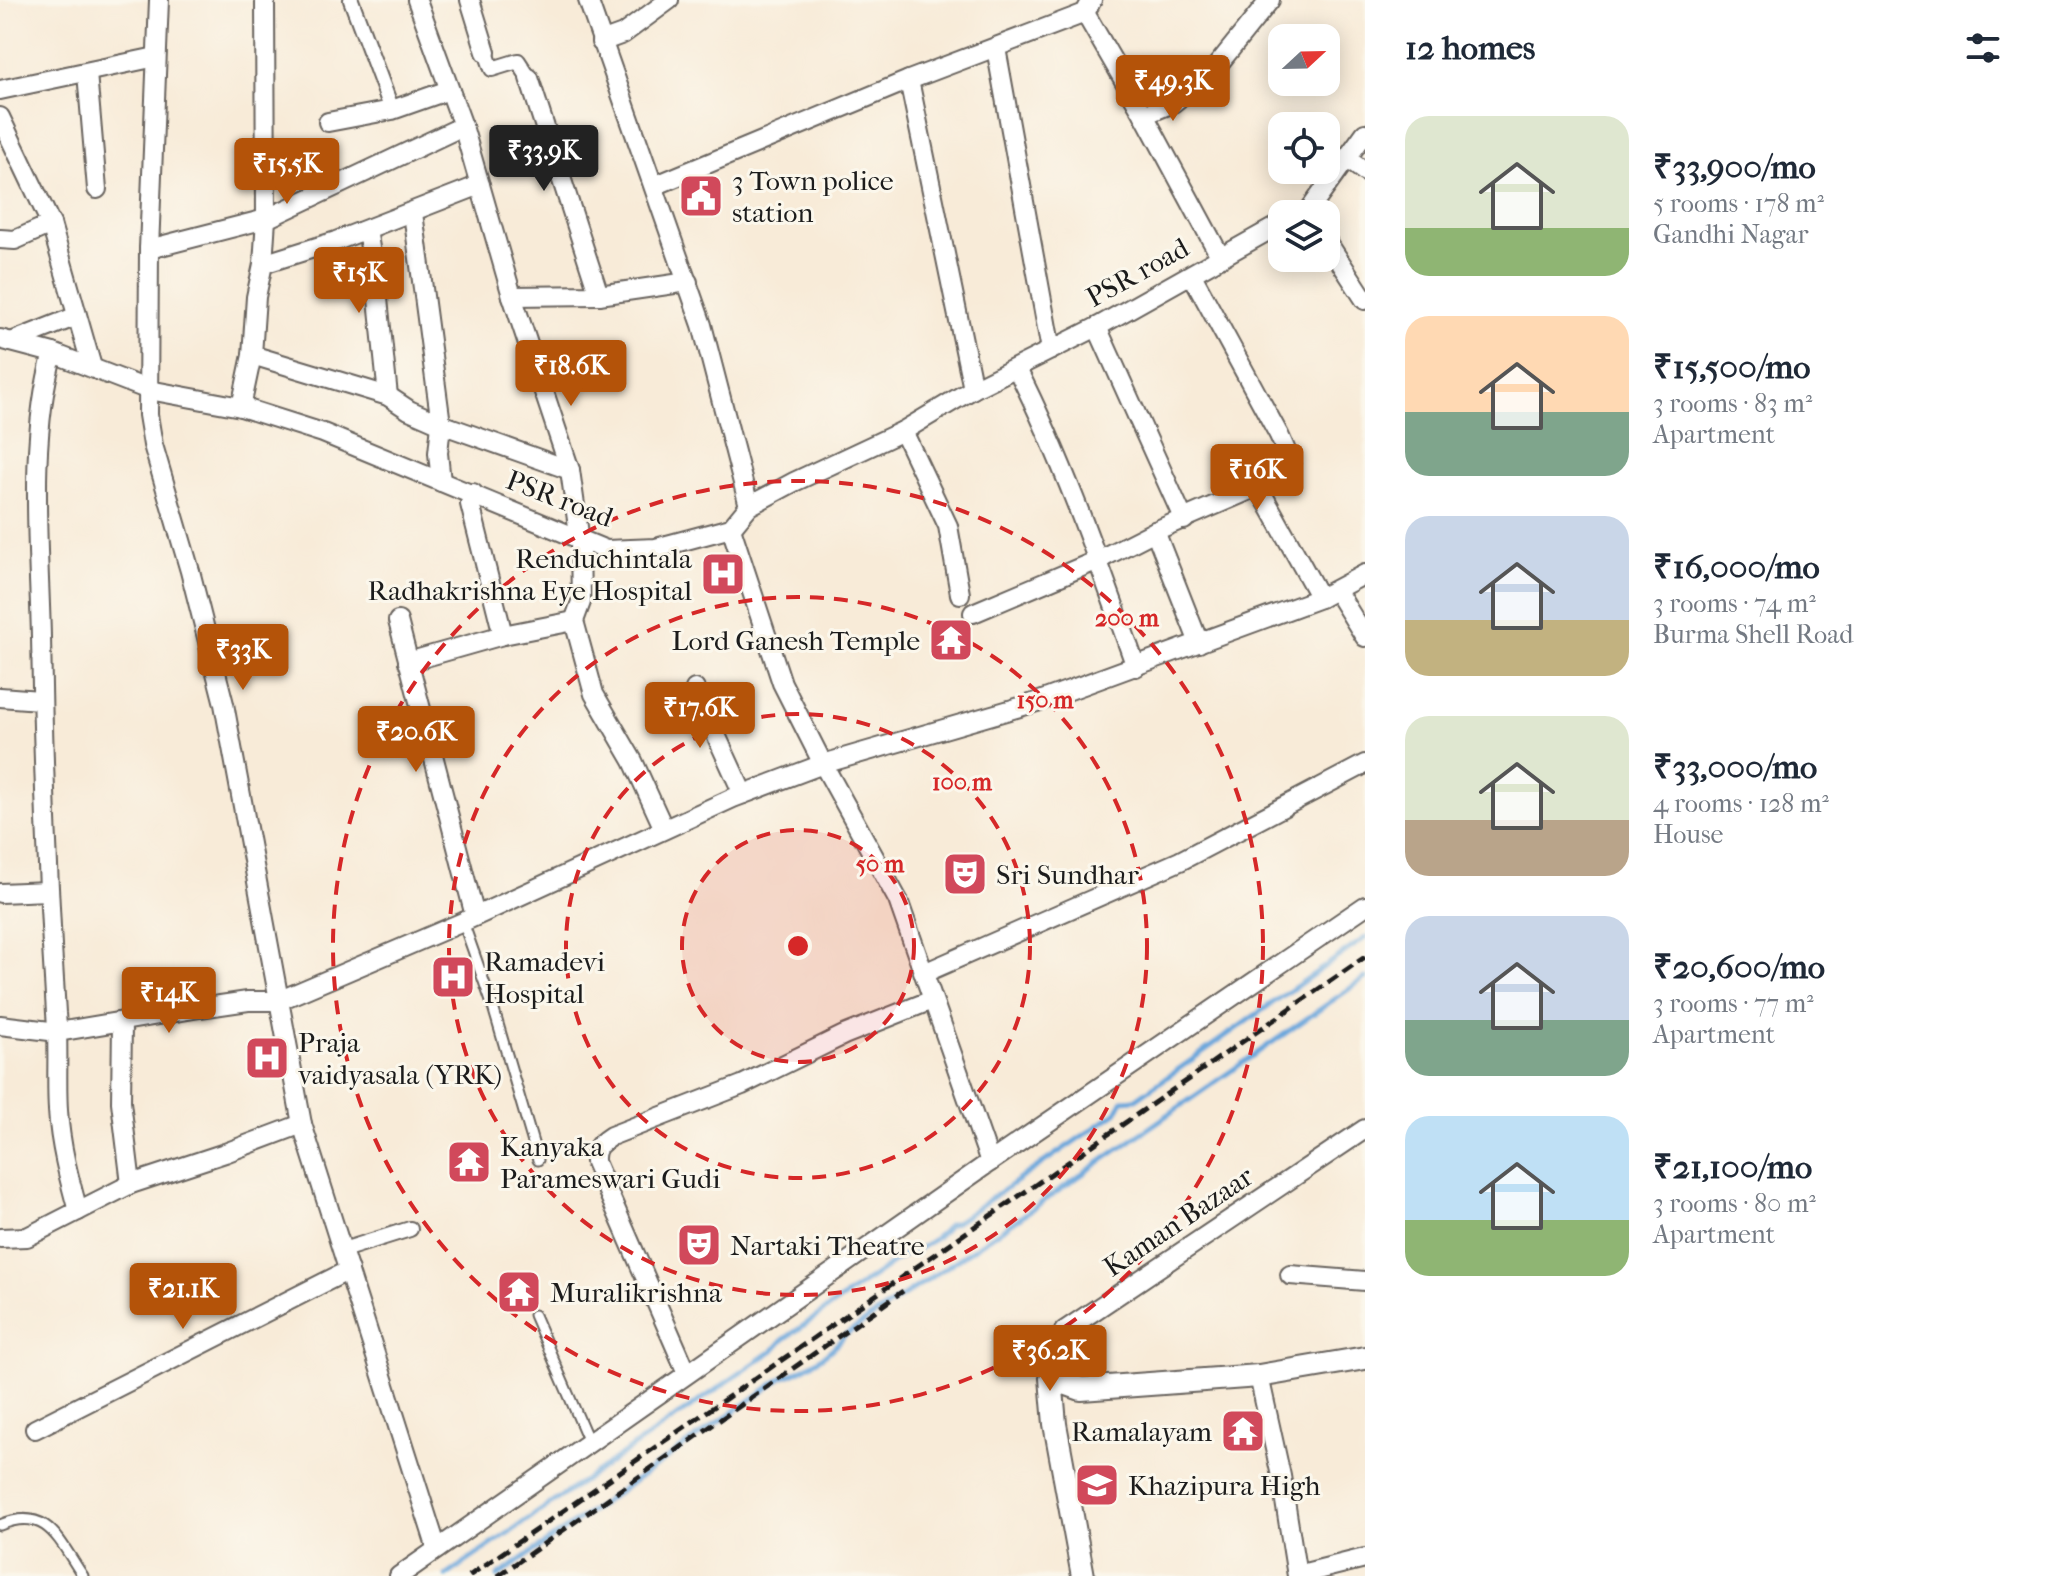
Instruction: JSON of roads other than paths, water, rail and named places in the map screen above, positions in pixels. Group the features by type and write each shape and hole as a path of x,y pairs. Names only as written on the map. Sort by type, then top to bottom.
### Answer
{"street":[{"path":"159,0 149,249 148,415 153,445 224,704 302,1124 437,1549"},
{"path":"241,407 252,355 266,219 265,0"},
{"path":"351,0 392,110"},
{"path":"417,0 463,126 512,296 570,470 580,541 581,602 574,621 594,694 633,761 664,829"},
{"path":"470,0 492,69 518,61 529,78 599,295"},
{"path":"588,0 702,325 749,506"},
{"path":"601,42 623,34 669,0"},
{"path":"1144,115 1173,103 1212,72 1270,0"},
{"path":"654,186 909,80 996,48 1088,6 1220,256"},
{"path":"996,48 1051,350"},
{"path":"0,90 156,57"},
{"path":"87,73 97,189"},
{"path":"909,80 973,389"},
{"path":"328,122 392,110 449,90"},
{"path":"0,117 51,224 92,367"},
{"path":"149,249 266,219 463,126"},
{"path":"1316,200 1365,133"},
{"path":"1346,158 1365,172"},
{"path":"263,264 367,230 480,185"},
{"path":"413,213 441,424 438,453 441,482"},
{"path":"0,239 15,240 51,224"},
{"path":"367,230 377,289 388,396"},
{"name":"PSR road","path":"6,340 53,353 149,390 241,407 323,433 606,550 656,548 731,528 749,506 903,431 973,389 1097,327 1268,230"},
{"path":"1340,262 1365,300"},
{"path":"973,613 1285,475 1291,462 1192,275"},
{"path":"512,296 599,295 688,282"},
{"path":"6,340 77,316"},
{"path":"1097,327 1184,520"},
{"path":"53,353 46,375 38,442 40,700 61,1138 78,1211"},
{"path":"252,355 388,396 409,410 441,424 570,470"},
{"path":"1017,369 1038,409 1098,560 1136,667"},
{"path":"903,431 948,526 960,594"},
{"path":"1259,488 1328,594 1365,637"},
{"path":"473,493 470,504 503,635"},
{"path":"731,528 782,683 898,900 990,1162"},
{"path":"1155,531 1199,643"},
{"path":"0,1025 58,1032 212,1006 278,1001 469,919 743,794 823,764 1037,702 1136,667 1328,594 1365,574"},
{"path":"398,621 469,919"},
{"path":"408,662 503,635 574,621"},
{"path":"695,689 743,794"},
{"path":"0,697 40,700"},
{"path":"924,973 1180,861 1365,764"},
{"path":"0,893 48,891"},
{"path":"399,1576 990,1162 1365,906"},
{"path":"687,1373 595,1162 595,1151 611,1136 742,1085 844,1035 932,1000"},
{"path":"122,1023 121,1102 131,1184"},
{"path":"0,1238 27,1237 131,1184 302,1124"},
{"name":"Kaman Bazaar","path":"1051,1378 1054,1349 1064,1331 1365,1129"},
{"path":"343,1250 410,1229"},
{"path":"35,1429 349,1270"},
{"path":"1290,1275 1365,1281"},
{"path":"1083,1576 1055,1424 1051,1378 1081,1389 1259,1376 1365,1358"},
{"path":"1259,1376 1281,1476 1297,1576 1365,1558"},
{"path":"1055,1424 1081,1389"}],"lane":[{"path":"469,919 538,1160"},
{"path":"534,1315 589,1442"},
{"path":"0,1525 17,1518 39,1520 49,1526 83,1576"}],"waterway":[{"path":"446,1576 775,1349 783,1340 904,1255 928,1243 948,1225 1116,1113 1123,1100 1136,1099 1365,938"},
{"path":"498,1576 782,1378 816,1361 845,1335 1365,978"}],"railway":[{"path":"469,1576 1365,957"},
{"path":"498,1576 903,1291"}],"place":[{"name":"3 Town police station","path":"701,196"},
{"name":"Renduchintala Radhakrishna Eye Hospital","path":"723,574"},
{"name":"Lord Ganesh Temple","path":"951,640"},
{"name":"Sri Sundhar","path":"965,874"},
{"name":"Ramadevi Hospital","path":"453,977"},
{"name":"Praja vaidyasala (YRK)","path":"267,1058"},
{"name":"Kanyaka Parameswari Gudi","path":"469,1162"},
{"name":"Nartaki Theatre","path":"699,1245"},
{"name":"Muralikrishna","path":"519,1292"},
{"name":"Ramalayam","path":"1243,1431"},
{"name":"Khazipura High","path":"1097,1485"}]}
